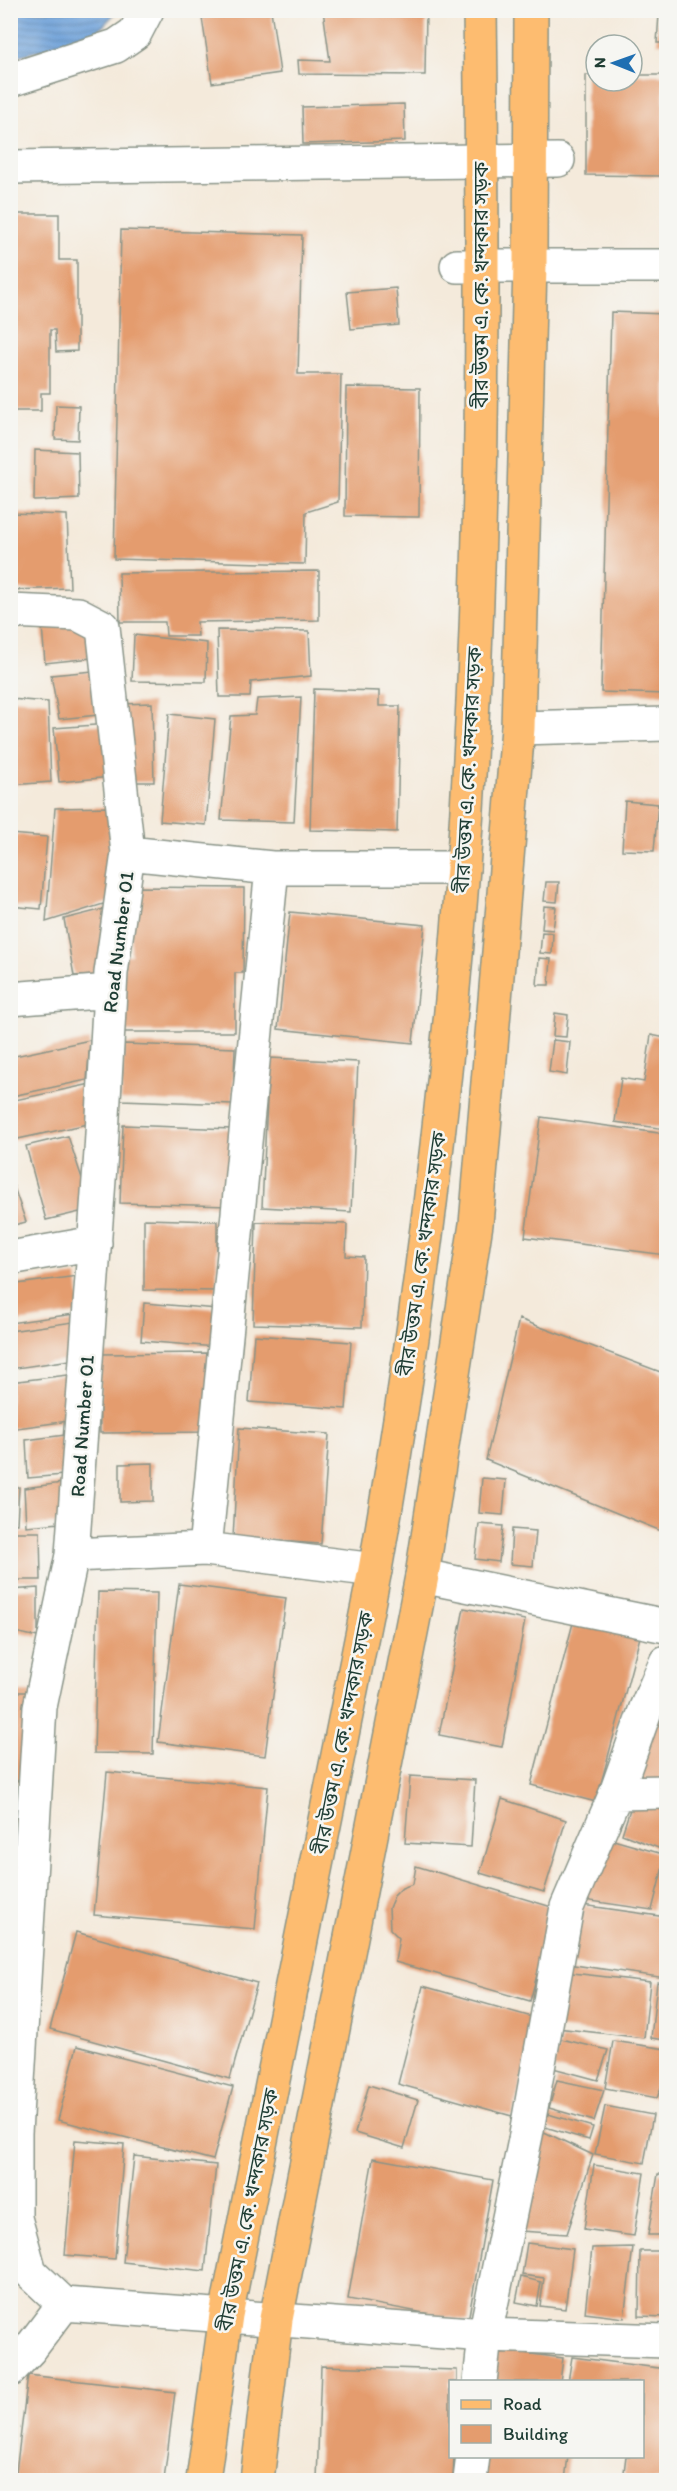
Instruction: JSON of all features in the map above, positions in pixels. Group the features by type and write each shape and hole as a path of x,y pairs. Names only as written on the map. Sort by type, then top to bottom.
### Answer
{"main road":[{"name":"বীর উত্তম এ. কে. খন্দকার সড়ক","path":"203,2481 226,2315 391,1481 437,1151 463,868 477,619 470,266 482,160 480,10"},
{"path":"257,2481 276,2319 422,1576 476,1224 518,728 530,265 544,160 531,10"}],"street":[{"path":"10,80 116,46 135,33 147,10"},
{"path":"10,167 544,160"},
{"path":"470,266 666,266"},
{"name":"Road Number 01","path":"10,611 78,614 103,627 128,853 110,991 95,1243 72,1555 40,1707 15,2143 15,2218 30,2272 64,2304"},
{"path":"518,728 666,724"},
{"path":"128,853 273,868 463,868"},
{"path":"205,1549 273,868"},
{"path":"10,999 110,991"},
{"path":"10,1258 95,1243"},
{"path":"72,1555 205,1549 375,1570"},
{"path":"422,1576 666,1626"},
{"path":"480,2380 485,2335 526,2135 567,1907 616,1792 646,1708 666,1662"},
{"path":"616,1792 666,1792"},
{"path":"10,2370 29,2350 64,2304 485,2335 666,2341"},
{"path":"470,2481 473,2458"}],"water":[{"path":"10,11 117,11 91,39 11,57"}],"building":[{"path":"253,10 271,10 280,73 212,83 202,18"},
{"path":"323,10 426,11 425,75 299,74 298,60 330,61"},
{"path":"659,14 666,14 666,43 657,43"},
{"path":"644,75 664,75 663,176 586,175 586,93 644,93"},
{"path":"404,104 405,141 303,144 302,107"},
{"path":"10,214 59,214 59,260 77,260 77,351 56,352 55,330 50,330 50,393 41,393 41,411 10,411"},
{"path":"121,230 302,235 298,374 341,374 338,502 306,512 305,564 114,559"},
{"path":"396,288 399,325 351,329 347,292"},
{"path":"611,312 666,314 666,694 601,692"},
{"path":"346,387 420,388 419,517 345,516"},
{"path":"56,405 79,406 78,440 55,439"},
{"path":"35,450 78,452 79,499 34,501"},
{"path":"10,513 67,515 70,588 10,590"},
{"path":"319,571 319,620 197,622 198,636 166,636 165,622 120,622 119,573"},
{"path":"42,626 94,626 101,657 45,663"},
{"path":"217,630 309,631 311,676 251,682 250,697 219,697"},
{"path":"134,635 207,643 206,682 132,681"},
{"path":"104,670 108,714 59,719 51,675"},
{"path":"314,689 379,691 379,706 400,706 397,832 310,830"},
{"path":"301,697 294,822 221,820 231,716 255,715 257,699"},
{"path":"10,699 48,702 51,782 11,785"},
{"path":"152,703 154,782 122,782 121,704"},
{"path":"169,714 215,719 206,825 160,821"},
{"path":"109,724 111,777 59,782 54,728"},
{"path":"625,801 658,804 654,851 622,850"},
{"path":"115,807 113,901 46,922 55,808"},
{"path":"10,834 47,837 41,909 10,906"},
{"path":"546,882 559,882 557,902 544,901"},
{"path":"132,887 244,888 243,973 235,973 235,1032 123,1032 124,955 131,955"},
{"path":"544,906 556,907 553,930 542,929"},
{"path":"108,908 102,975 74,976 64,919"},
{"path":"290,912 425,925 413,1043 278,1029"},
{"path":"542,932 553,933 552,954 540,953"},
{"path":"539,958 551,959 549,985 537,985"},
{"path":"555,1013 568,1015 566,1037 553,1036"},
{"path":"651,1035 666,1038 666,1129 615,1122 621,1078 644,1082"},
{"path":"90,1040 87,1080 12,1096 10,1057"},
{"path":"553,1040 570,1042 567,1075 549,1072"},
{"path":"124,1044 235,1048 233,1104 121,1100"},
{"path":"269,1058 358,1062 351,1212 262,1207"},
{"path":"91,1084 88,1124 13,1140 10,1101"},
{"path":"541,1117 666,1134 666,1255 525,1237"},
{"path":"123,1125 232,1129 229,1206 120,1203"},
{"path":"68,1136 92,1209 46,1220 26,1146"},
{"path":"10,1176 26,1222 10,1226"},
{"path":"144,1219 217,1221 217,1291 144,1290"},
{"path":"256,1222 347,1224 346,1256 364,1257 362,1327 253,1324"},
{"path":"77,1276 81,1313 10,1323 10,1285"},
{"path":"144,1303 218,1309 216,1347 141,1341"},
{"path":"519,1319 666,1374 666,1533 486,1460"},
{"path":"73,1322 77,1359 10,1369 10,1331"},
{"path":"254,1335 351,1342 346,1409 249,1402"},
{"path":"209,1353 210,1432 100,1433 99,1354"},
{"path":"76,1374 76,1420 10,1429 10,1382"},
{"path":"239,1428 329,1434 321,1544 233,1538"},
{"path":"73,1434 75,1474 28,1478 26,1440"},
{"path":"153,1463 153,1501 120,1502 120,1464"},
{"path":"482,1478 506,1480 503,1515 479,1513"},
{"path":"70,1482 72,1522 26,1526 24,1488"},
{"path":"10,1487 19,1487 17,1524 10,1524"},
{"path":"479,1524 503,1526 499,1562 475,1559"},
{"path":"512,1529 536,1531 533,1566 510,1564"},
{"path":"10,1532 40,1532 41,1580 10,1580"},
{"path":"179,1584 286,1598 265,1756 158,1742"},
{"path":"38,1588 38,1637 10,1631 10,1590"},
{"path":"98,1592 157,1593 153,1754 94,1753"},
{"path":"464,1608 525,1620 502,1747 439,1735"},
{"path":"574,1619 640,1637 596,1802 531,1785"},
{"path":"10,1692 31,1692 30,1782 10,1780"},
{"path":"653,1707 666,1715 660,1791 636,1789"},
{"path":"107,1772 268,1787 255,1929 94,1915"},
{"path":"410,1776 475,1780 471,1847 405,1843"},
{"path":"10,1789 26,1790 26,1825 10,1825"},
{"path":"634,1797 666,1801 666,1820 661,1849 622,1834"},
{"path":"502,1799 566,1820 544,1892 480,1873"},
{"path":"10,1831 27,1832 27,1878 10,1878"},
{"path":"603,1837 666,1855 652,1910 577,1899"},
{"path":"416,1866 555,1908 530,2001 395,1962 399,1938 390,1929 389,1908 394,1896 402,1888 413,1884"},
{"path":"575,1904 666,1917 666,1978 567,1964"},
{"path":"76,1932 257,1983 230,2079 50,2029"},
{"path":"564,1972 650,1982 644,2038 557,2028"},
{"path":"657,1982 666,1983 666,2040 651,2038"},
{"path":"423,1986 539,2019 512,2116 398,2084"},
{"path":"561,2039 608,2050 598,2080 553,2068"},
{"path":"613,2041 666,2049 666,2075 657,2098 605,2088"},
{"path":"77,2046 233,2087 213,2160 58,2120"},
{"path":"557,2080 604,2090 594,2121 549,2108"},
{"path":"369,2085 418,2100 404,2148 355,2133"},
{"path":"605,2106 653,2115 644,2163 595,2154"},
{"path":"548,2114 593,2127 589,2140 545,2127"},
{"path":"540,2130 593,2155 567,2234 520,2231"},
{"path":"75,2140 124,2144 115,2259 65,2255"},
{"path":"134,2156 216,2165 205,2271 123,2262"},
{"path":"373,2158 493,2180 468,2321 348,2299"},
{"path":"594,2165 644,2173 634,2236 584,2229"},
{"path":"658,2174 666,2174 666,2235 648,2235"},
{"path":"527,2243 573,2249 565,2309 540,2306 544,2278 522,2275"},
{"path":"633,2247 624,2318 585,2313 592,2248"},
{"path":"640,2251 666,2251 666,2317 639,2316"},
{"path":"521,2277 541,2282 537,2306 516,2302"},
{"path":"491,2349 563,2358 560,2380 487,2380"},
{"path":"572,2357 666,2369 666,2480 623,2480 626,2458 644,2458 644,2380 568,2380"},
{"path":"321,2366 457,2370 457,2380 449,2380 449,2458 454,2458 453,2480 317,2480"},
{"path":"28,2375 175,2392 164,2480 15,2480"},
{"path":"477,2458 568,2458 565,2480 474,2480"}]}
